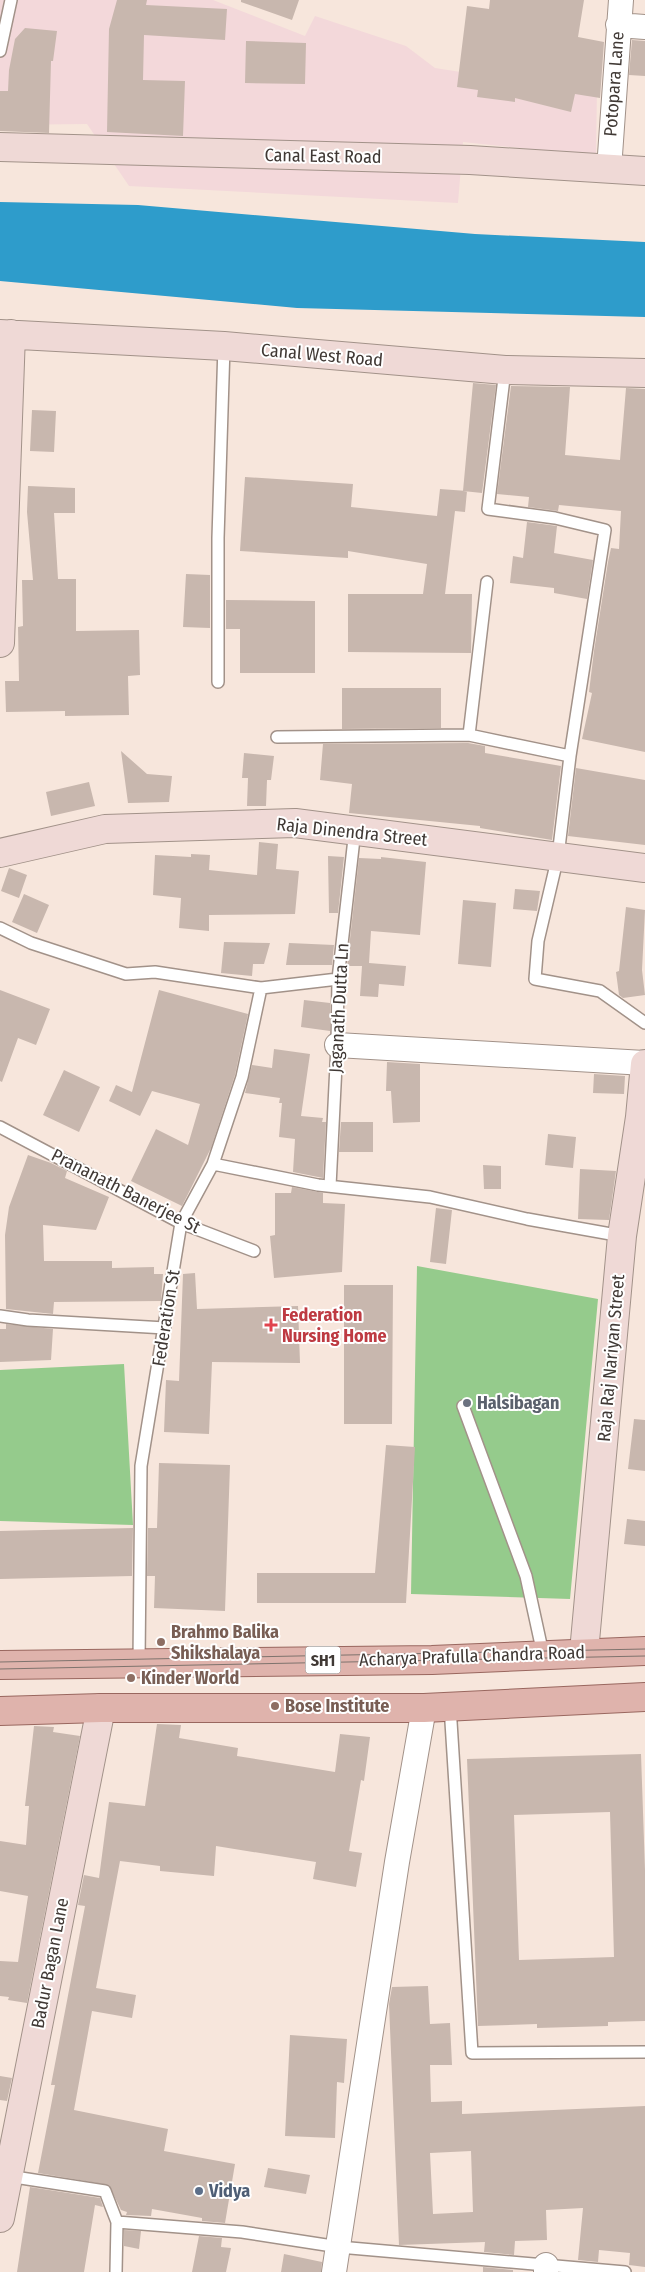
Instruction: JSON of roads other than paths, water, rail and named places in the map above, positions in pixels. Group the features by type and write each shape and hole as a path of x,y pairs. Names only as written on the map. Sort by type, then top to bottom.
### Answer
{"main road":[{"name":"Canal East Road","path":"0,148 470,160 645,171"},
{"name":"Canal West Road","path":"6,334 224,346 505,370 645,373"},
{"path":"0,643 6,334"},
{"name":"Raja Dinendra Street","path":"0,853 105,829 295,823 645,868"},
{"name":"Raja Raj Nariyan Street","path":"584,1652 622,1236 639,1164 645,1063"},
{"name":"Acharya Prafulla Chandra Road","path":"0,1665 432,1660 584,1652 645,1651"},
{"path":"0,1711 101,1708 437,1707 645,1697"},
{"name":"Badur Bagan Lane","path":"0,2215 101,1708"}],"street":[{"name":"Potopara Lane","path":"609,169 621,0"},
{"path":"618,25 645,27"},
{"path":"338,1045 645,1063"},
{"path":"334,2272 397,1862 437,1707"}],"lane":[{"path":"0,51 11,0"},
{"path":"218,682 218,538 224,346"},
{"path":"505,370 488,510 555,518 605,530 570,756 558,856 538,941 535,979 600,991 645,1023"},
{"path":"469,735 487,582"},
{"path":"277,737 469,735 570,756"},
{"name":"Jaganath Dutta Ln","path":"330,1186 338,1045 338,979 356,830"},
{"path":"0,928 31,942 126,974 155,972 261,988 338,979"},
{"name":"Federation St","path":"139,1662 141,1466 181,1223 213,1164 242,1076 261,988"},
{"name":"Prananath Banerjee St","path":"0,1127 181,1223 254,1251"},
{"path":"213,1164 330,1186 430,1197 527,1219 622,1236"},
{"path":"0,1316 28,1320 165,1328"},
{"path":"463,1406 526,1576 543,1654"},
{"path":"437,1707 472,2053 645,2052"},
{"path":"8,2176 104,2191 117,2222 116,2272"},
{"path":"117,2222 242,2232 339,2247 546,2269 625,2272"}],"water":[{"path":"0,202 138,205 475,234 645,242 645,317 297,308 0,281"}],"tram line":[{"path":"0,1662 645,1649"},
{"path":"0,1669 645,1656"}],"place":[{"name":"Federation Nursing Home","path":"271,1325"},
{"name":"Halsibagan","path":"467,1403"},
{"name":"Brahmo Balika Shikshalaya","path":"161,1642"},
{"name":"Kinder World","path":"131,1678"},
{"name":"Bose Institute","path":"275,1706"},
{"name":"Vidya","path":"199,2191"}]}
